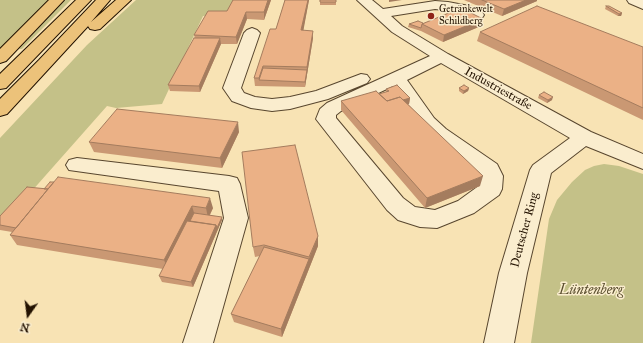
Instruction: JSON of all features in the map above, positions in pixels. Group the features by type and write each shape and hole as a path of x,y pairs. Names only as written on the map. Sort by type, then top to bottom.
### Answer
{"highway":[{"path":"0,58 57,0"},
{"path":"0,84 84,0"},
{"path":"0,110 45,64 103,0"},
{"path":"45,64 97,25 124,0"}],"street":[{"name":"Industriestraße","path":"364,0 378,14 397,29 436,54 584,137 643,162"},
{"path":"634,0 643,4"},
{"path":"378,14 435,5 464,9 477,16"},
{"path":"252,33 232,88 238,96 251,102 272,105 290,103 322,95 436,54"},
{"path":"398,78 416,108 427,122 439,133 489,169 492,176 491,189 466,207 437,219 420,218 407,214 395,204 326,119 327,114 334,107 398,78 436,54"},
{"name":"Deutscher Ring","path":"499,343 513,273 542,170 584,137"},
{"path":"78,165 229,184 236,218 198,343"}],"green space":[{"path":"0,0 52,0 0,52"},
{"path":"64,0 71,0 22,49 19,49"},
{"path":"136,0 236,0 228,15 203,16 162,104 116,108 107,106 0,227 0,138 87,45"},
{"name":"Lüntenberg","path":"604,164 619,166 643,174 643,343 531,343 549,219 557,200 572,182 585,170"}],"building":[{"path":"233,0 268,0 264,12 246,12 236,37 194,35 208,11 227,11"},
{"path":"285,0 308,0 301,30 313,31 307,67 263,66 259,78 254,78 270,29 276,29"},
{"path":"320,0 336,0 336,2 320,2"},
{"path":"482,0 526,0 504,9"},
{"path":"537,6 643,47 643,108 480,32"},
{"path":"606,6 609,6 622,13 619,14"},
{"path":"461,8 483,19 444,35 422,24"},
{"path":"418,21 423,23 421,28 409,24"},
{"path":"194,38 220,38 199,86 168,85"},
{"path":"263,68 307,70 305,82 259,80"},
{"path":"397,85 410,98 403,100 400,97 387,101 379,94 389,91 386,89"},
{"path":"464,85 469,88 464,91 459,88"},
{"path":"376,91 387,101 400,97 483,176 427,198 341,101"},
{"path":"544,92 553,97 548,100 539,95"},
{"path":"117,109 238,122 220,158 89,142"},
{"path":"295,145 318,236 309,257 264,245 253,247 242,152"},
{"path":"58,177 210,198 206,208 192,206 164,260 10,235"},
{"path":"50,182 54,182 48,189 44,189"},
{"path":"27,187 48,189 16,228 0,225 0,216"},
{"path":"194,213 222,217 217,228 216,225 190,221"},
{"path":"187,221 216,225 191,282 159,276"},
{"path":"264,247 309,259 281,329 231,314"}],"place":[{"name":"Getränkewelt Schildberg","path":"431,16"}]}
